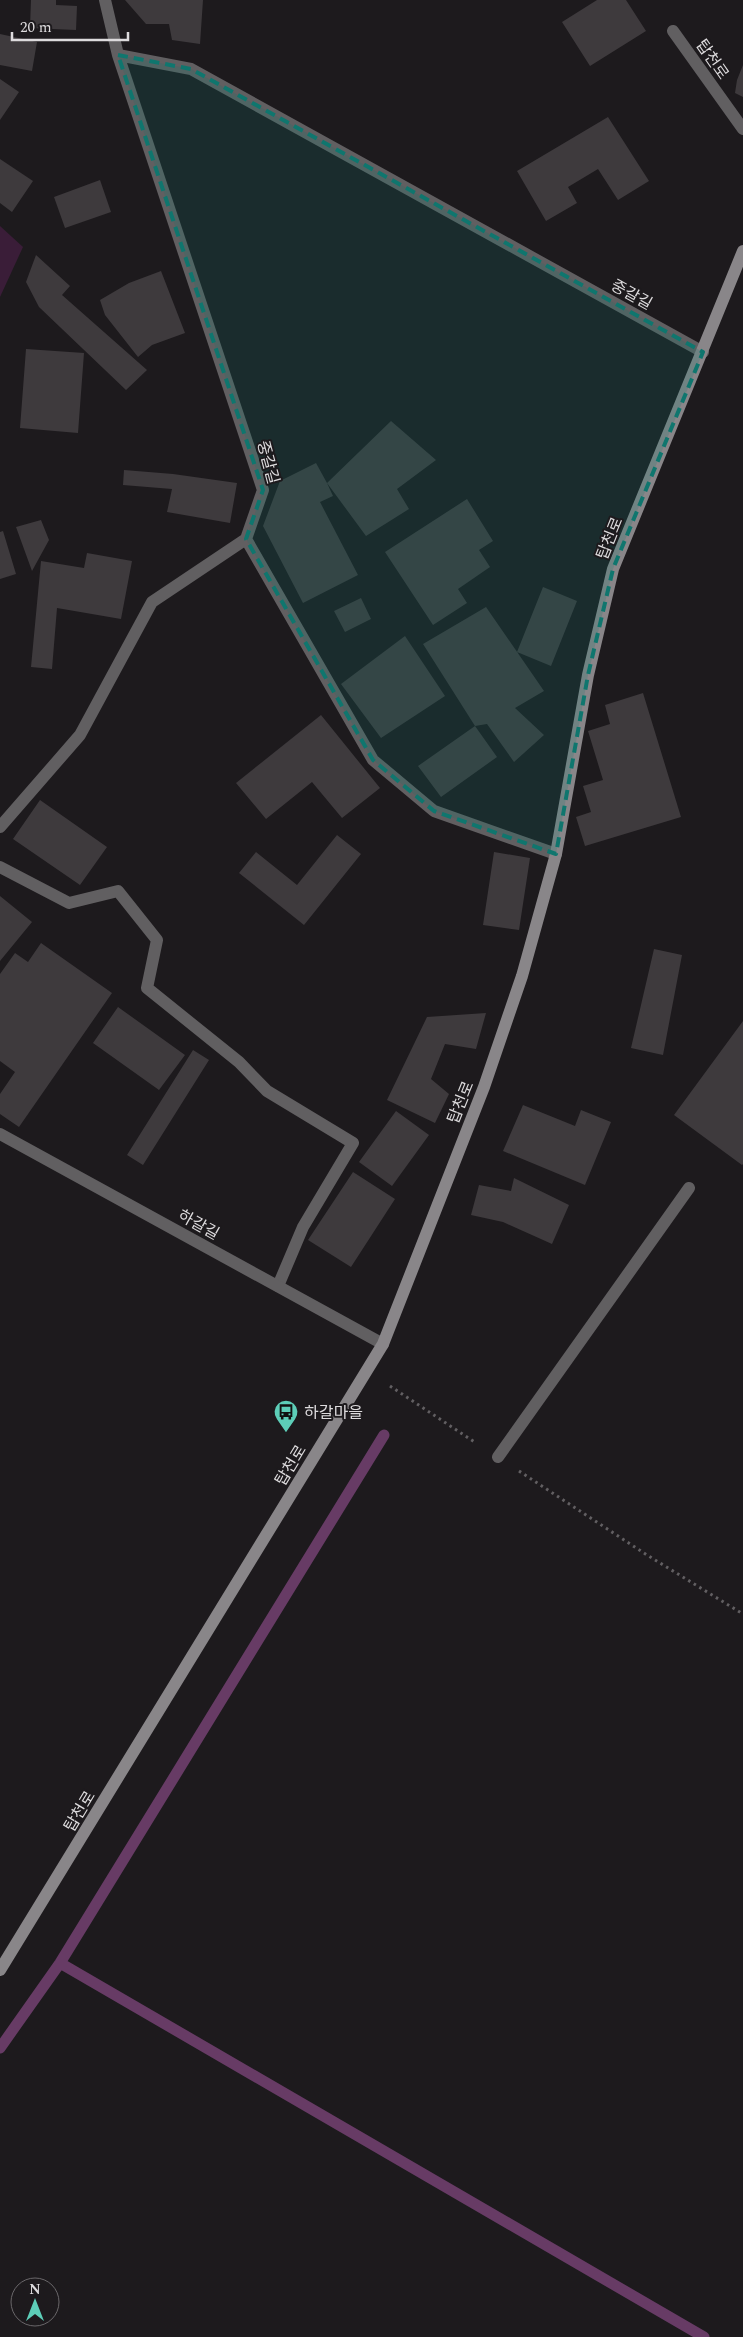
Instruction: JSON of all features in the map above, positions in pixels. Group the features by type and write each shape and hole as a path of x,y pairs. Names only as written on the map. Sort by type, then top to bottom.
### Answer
{"main road":[{"name":"탑천로","path":"0,1970 383,1344 484,1087 522,976 556,854 588,675 614,569 743,251"}],"street":[{"name":"중갈길","path":"105,0 118,55 263,490 246,539"},
{"name":"탑천로","path":"673,31 743,129"},
{"name":"중갈길","path":"118,55 191,69 703,352"},
{"path":"0,827 80,735 152,602 246,539 373,760 434,811 556,854"},
{"path":"0,867 68,903 118,891 157,940 147,988 239,1062 267,1091 353,1143 303,1227 278,1286"},
{"name":"하갈길","path":"0,1134 383,1344"},
{"path":"498,1457 689,1188"}],"path":[{"path":"366,1370 646,1555 743,1614"}],"highlighted area":[{"path":"118,55 191,69 703,352 613,569 588,675 556,854 434,811 373,760 246,539 263,490"}],"shaded area":[{"path":"0,226 23,247 0,297"}],"building":[{"path":"31,0 56,0 56,5 77,6 76,30 30,28"},
{"path":"125,0 203,0 200,44 172,40 169,24 146,24"},
{"path":"597,0 626,0 646,31 590,66 562,22"},
{"path":"0,34 37,42 32,71 0,65"},
{"path":"743,65 743,97 735,93 737,80"},
{"path":"0,79 19,92 0,120"},
{"path":"608,117 649,181 618,200 598,169 568,187 577,203 546,221 517,171"},
{"path":"0,159 33,181 12,212 0,203"},
{"path":"100,180 111,212 65,228 54,197"},
{"path":"36,255 70,286 62,295 147,370 126,390 39,307 26,282"},
{"path":"161,271 185,333 152,345 138,357 105,315 100,300 129,283"},
{"path":"26,349 84,353 78,433 20,428"},
{"path":"391,421 436,460 397,489 409,509 366,536 327,483"},
{"path":"316,463 333,496 320,502 358,575 303,603 263,526 280,481"},
{"path":"124,470 173,474 237,483 230,523 167,512 172,489 123,485"},
{"path":"467,499 493,541 479,550 490,567 458,589 467,603 433,625 385,552"},
{"path":"41,520 49,540 32,571 16,527"},
{"path":"3,531 16,574 0,579 0,532"},
{"path":"87,553 132,561 121,619 57,608 52,669 31,667 41,561 84,568"},
{"path":"543,587 577,601 551,666 517,652"},
{"path":"361,598 371,619 345,632 334,611"},
{"path":"486,607 544,691 515,708 544,735 514,762 487,724 475,726 423,644"},
{"path":"405,636 445,696 381,738 341,684"},
{"path":"643,693 681,817 585,846 576,817 591,812 583,786 603,780 588,731 610,724 605,705"},
{"path":"321,715 380,788 342,818 312,782 266,819 236,783"},
{"path":"475,726 497,757 441,797 418,766"},
{"path":"40,800 107,847 80,885 13,839"},
{"path":"337,835 361,854 304,925 239,873 256,852 297,885"},
{"path":"494,852 530,858 519,930 483,925"},
{"path":"0,896 32,922 0,961"},
{"path":"41,943 112,993 19,1127 0,1114 0,1094 15,1072 0,1061 0,974 15,953 28,962"},
{"path":"654,949 682,955 663,1055 631,1048"},
{"path":"118,1007 185,1055 159,1090 93,1043"},
{"path":"486,1013 476,1049 445,1044 431,1079 449,1094 435,1123 387,1100 427,1017"},
{"path":"743,1021 743,1164 742,1165 674,1115"},
{"path":"193,1050 209,1060 143,1165 127,1155"},
{"path":"523,1105 575,1126 581,1110 611,1122 585,1185 503,1151"},
{"path":"396,1111 429,1135 392,1186 359,1162"},
{"path":"353,1172 395,1199 351,1267 308,1240"},
{"path":"514,1178 569,1205 552,1244 503,1222 471,1215 479,1185 511,1191"}],"waterway":[{"path":"0,2048 60,1963 384,1435"},
{"path":"60,1963 704,2337"}],"place":[{"name":"하갈마을","path":"286,1433"}]}
